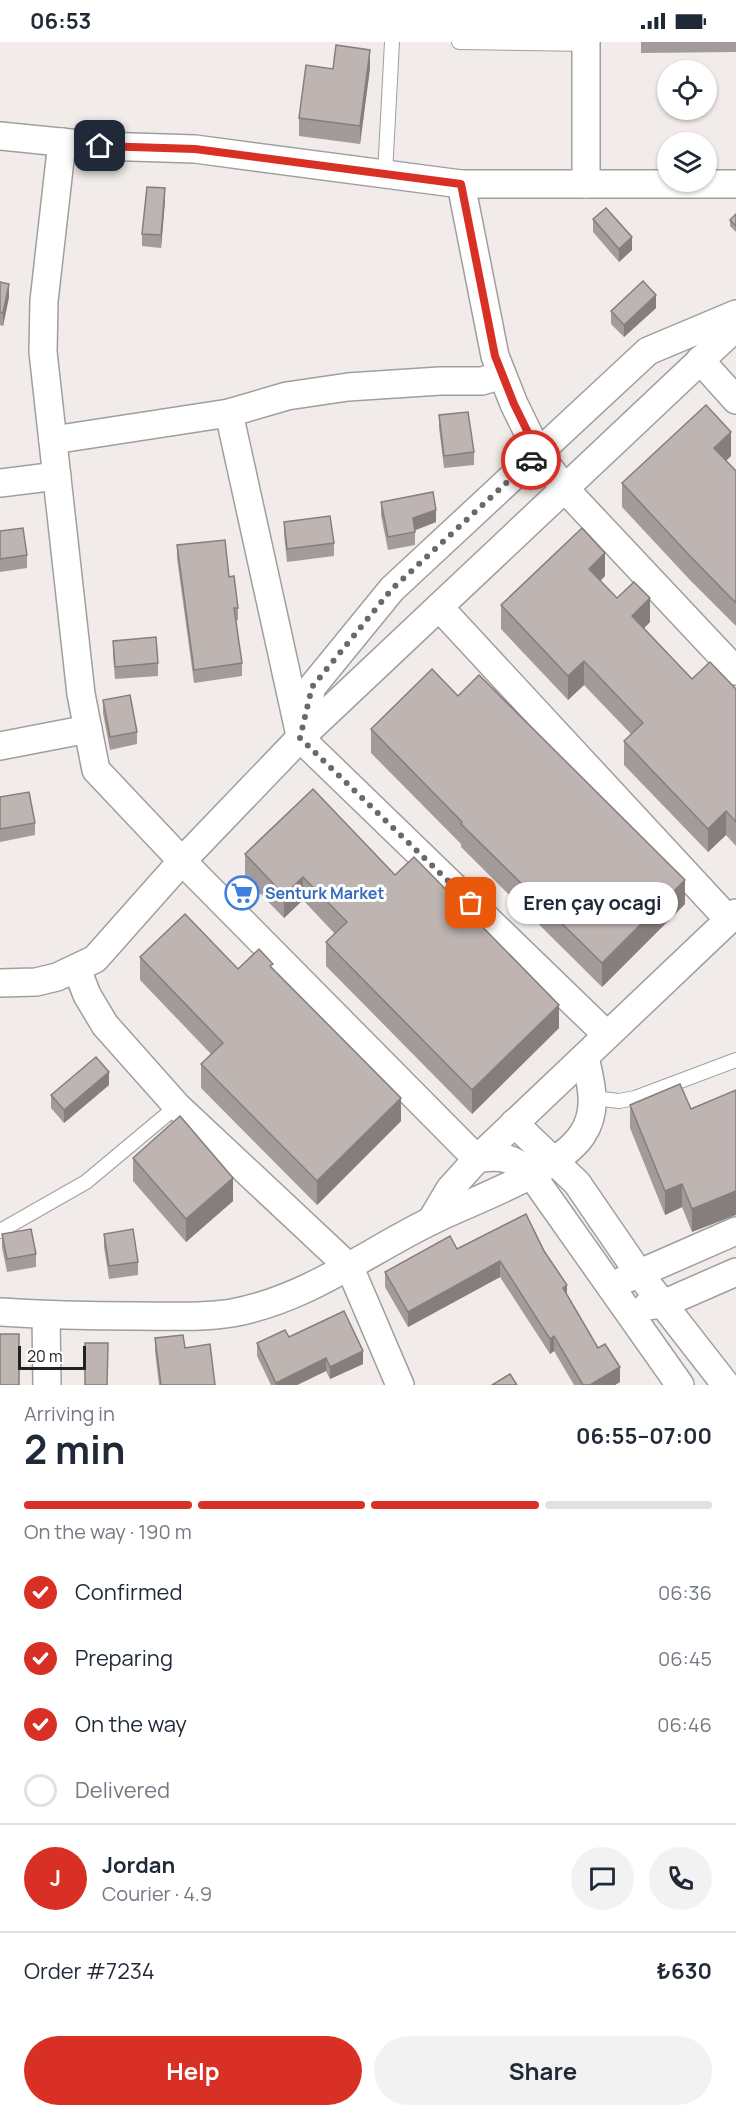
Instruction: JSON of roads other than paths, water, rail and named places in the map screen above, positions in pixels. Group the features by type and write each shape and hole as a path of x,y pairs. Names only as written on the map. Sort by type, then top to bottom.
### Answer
{"street":[{"path":"586,43 586,184"},
{"path":"0,136 62,142 195,149 461,184 736,184"},
{"path":"62,142 44,311 43,352 81,694 96,770 182,861 477,1159"},
{"path":"461,184 495,356 538,453 565,489 736,671"},
{"path":"300,738 312,687 392,589 648,351 736,314"},
{"path":"0,983 36,982 77,969 95,959 182,861 300,738 736,327"},
{"path":"700,360 736,400"},
{"path":"53,440 229,413 287,396 348,387 440,381 482,381 502,375"},
{"path":"229,413 300,738 607,1035"},
{"path":"0,483 57,476"},
{"path":"431,1221 450,1189 477,1159 732,917 439,607"},
{"path":"0,746 88,729"},
{"path":"77,969 87,995 105,1025 177,1106 350,1268 400,1385"},
{"path":"0,1311 46,1315 183,1317 231,1313 277,1302 312,1288 431,1221 531,1174 554,1160 582,1136 591,1118 593,1098 585,1056"},
{"path":"514,1123 577,1183 638,1272 726,1385"},
{"path":"477,1159 497,1156 509,1158 531,1174 562,1214 617,1299 680,1385"},
{"path":"617,1299 638,1272 736,1231"},
{"path":"617,1299 663,1304 736,1272"},
{"path":"46,1315 47,1385"}],"lane":[{"path":"385,174 392,42"},
{"path":"459,42 586,43"},
{"path":"593,1098 619,1101 635,1098 736,1060"},
{"path":"0,1231 86,1182 177,1106"}],"place":[{"name":"Senturk Market","path":"242,893"},
{"name":"Eren çay ocagi","path":"471,903"}]}
